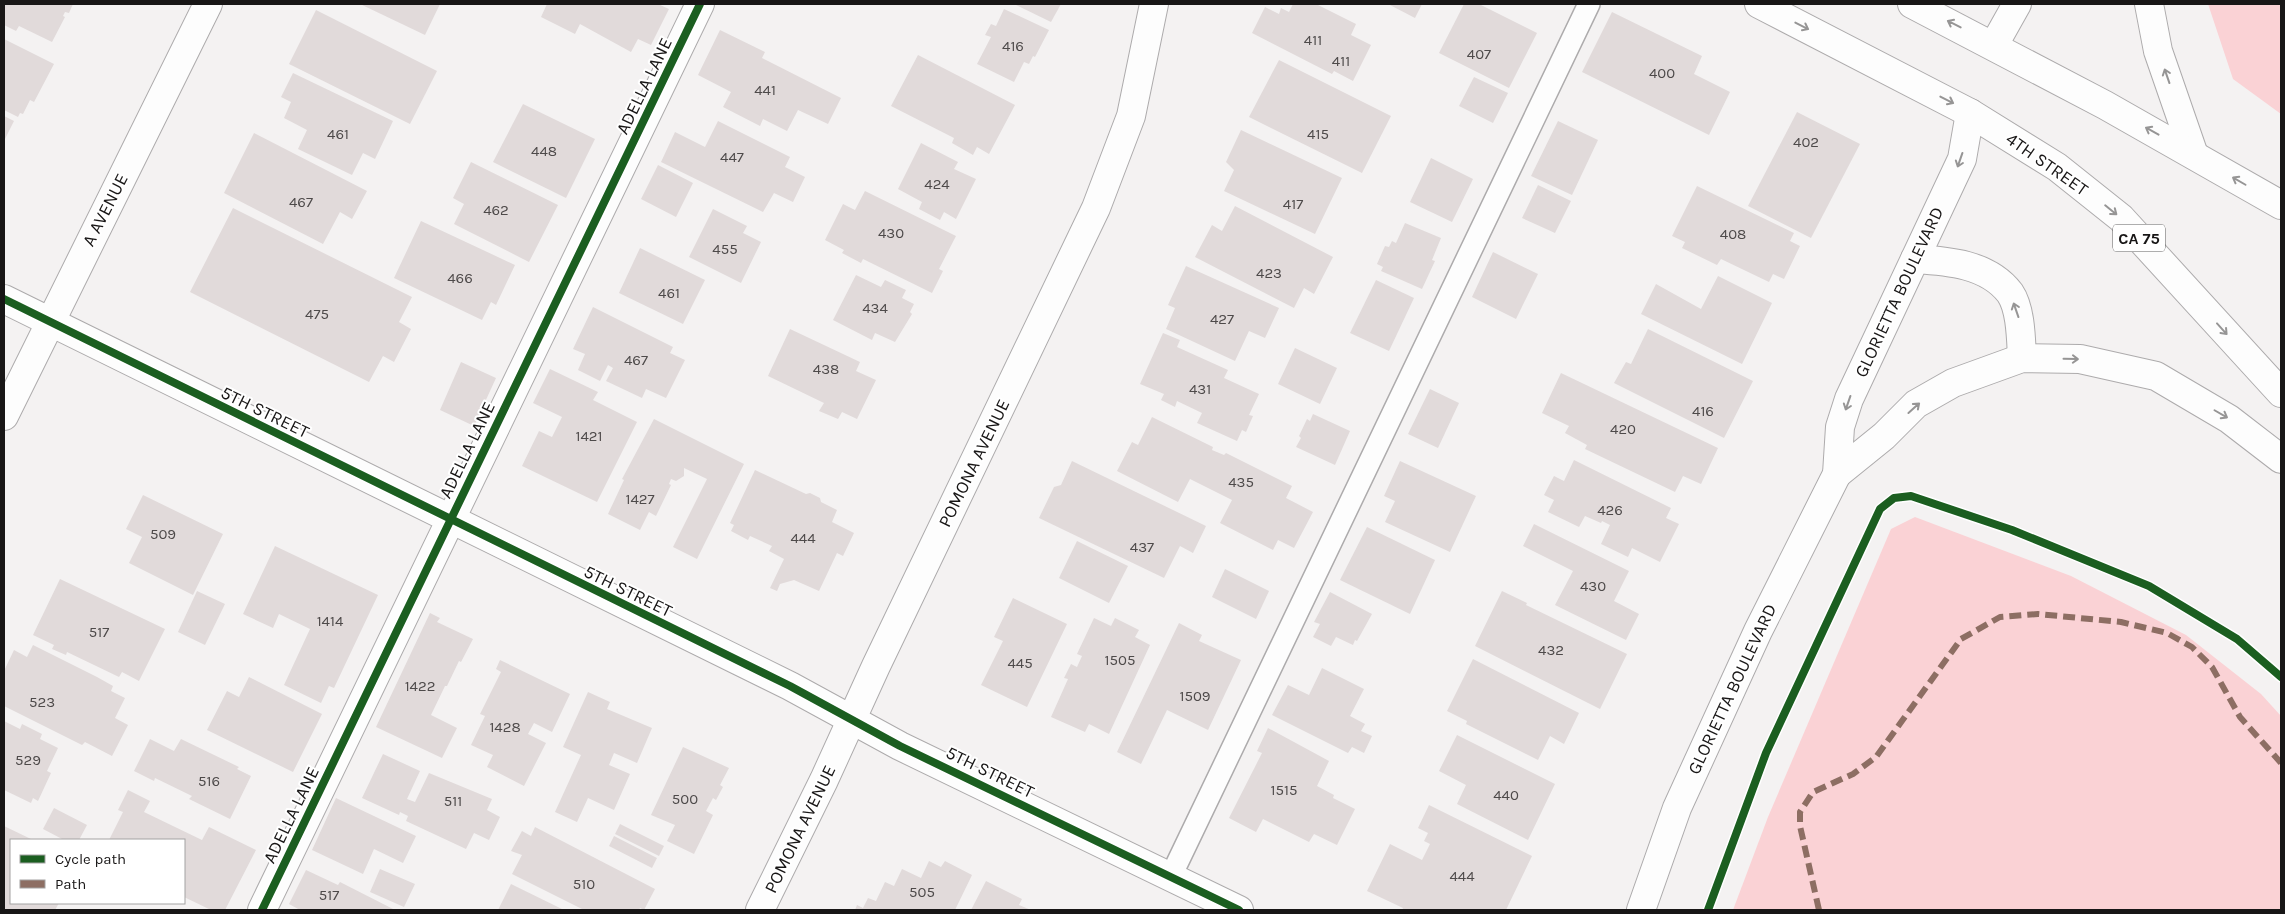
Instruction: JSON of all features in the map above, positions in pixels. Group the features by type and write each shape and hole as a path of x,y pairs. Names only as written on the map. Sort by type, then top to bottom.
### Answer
{"main road":[{"name":"A AVENUE","path":"4,416 208,4"},
{"name":"ADELLA LANE","path":"262,910 700,4"},
{"name":"POMONA AVENUE","path":"760,910 824,780 1096,208 1131,116 1154,4"},
{"name":"4TH STREET","path":"1759,4 1970,113 2057,167 2121,218 2281,393"},
{"path":"1912,4 1994,46 2194,155 2281,205"},
{"path":"1994,46 2017,4"},
{"path":"2150,4 2158,51 2194,155"},
{"name":"GLORIETTA BOULEVARD","path":"1641,910 1677,808 1758,631 1837,474 1840,427 1849,399 1962,159 1970,113"},
{"path":"1915,259 1947,261 1984,271 2010,294 2021,324 2022,358"},
{"name":"5TH STREET","path":"4,299 449,520 790,686 905,749 1239,910"},
{"name":"GLORIETTA BOULEVARD","path":"1837,474 1884,436 1916,404 1952,384 2022,358 2080,359 2156,376 2229,419 2281,458"}],"lane":[{"path":"1171,876 1589,4"}],"shaded area":[{"path":"2208,4 2281,4 2281,114 2233,79"},
{"path":"1915,517 2071,576 2186,635 2261,694 2281,716 2281,910 1733,910 1768,817 1891,529"}],"building":[{"path":"4,4 73,4 69,13 65,12 63,16 65,17 52,42 19,26 16,31 4,25"},
{"path":"360,4 440,4 425,35"},
{"path":"547,4 658,4 669,9 651,45 638,39 631,52 580,24 575,34 541,17"},
{"path":"1014,4 1061,4 1051,22"},
{"path":"1293,4 1316,4 1356,24 1351,35 1371,45 1353,81 1334,71 1332,74 1252,33 1265,7 1279,14 1281,8 1289,12"},
{"path":"1388,4 1422,4 1415,18"},
{"path":"1464,4 1479,4 1537,33 1509,88 1439,53"},
{"path":"1004,9 1049,30 1035,57 1033,56 1029,64 1024,62 1014,82 977,64 991,37 985,35 991,24 996,26"},
{"path":"316,10 437,71 410,124 289,64"},
{"path":"1612,12 1702,56 1694,74 1730,92 1709,135 1582,72"},
{"path":"720,30 765,52 762,58 841,98 828,124 798,110 787,131 763,119 760,126 723,107 731,92 698,75"},
{"path":"4,39 54,64 34,102 30,100 23,114 20,113 18,117 4,110"},
{"path":"918,55 1015,105 989,154 977,147 973,155 952,143 954,138 891,106"},
{"path":"1279,60 1391,116 1362,173 1249,117"},
{"path":"293,73 393,121 375,159 363,153 352,175 298,149 307,130 284,118 291,102 281,97"},
{"path":"1474,77 1508,93 1493,123 1459,106"},
{"path":"523,104 595,139 566,198 493,162"},
{"path":"1797,112 1860,144 1811,238 1748,206"},
{"path":"4,116 14,121 4,141"},
{"path":"718,121 790,157 785,167 805,177 793,202 774,193 763,212 661,162 675,132 705,147"},
{"path":"1558,121 1598,140 1572,195 1531,176"},
{"path":"1241,130 1342,178 1315,234 1224,191 1234,170 1226,162"},
{"path":"254,133 367,191 352,219 340,212 323,244 224,193"},
{"path":"921,143 958,162 954,169 976,179 956,219 944,212 940,220 919,209 922,202 898,189"},
{"path":"1431,158 1473,179 1452,222 1410,202"},
{"path":"471,162 558,205 529,262 454,224 464,204 453,198"},
{"path":"658,165 693,183 676,217 641,199"},
{"path":"1538,185 1571,201 1555,233 1522,218"},
{"path":"1697,186 1794,233 1790,241 1800,246 1784,279 1773,274 1769,282 1721,259 1717,265 1682,248 1685,242 1672,236"},
{"path":"865,191 956,236 939,269 943,271 932,293 863,259 861,263 842,253 844,250 825,240 843,204 855,210"},
{"path":"1235,206 1333,257 1314,294 1304,288 1294,308 1195,257 1212,225 1222,231"},
{"path":"233,208 412,297 399,322 411,329 394,362 383,356 369,382 190,292"},
{"path":"713,209 747,226 743,233 761,242 741,283 689,257"},
{"path":"421,221 515,265 496,305 491,302 482,320 394,278"},
{"path":"1405,223 1441,238 1432,260 1435,261 1422,289 1381,271 1383,267 1377,264 1385,246 1389,247 1392,241 1396,243"},
{"path":"640,248 705,280 683,324 619,293"},
{"path":"1493,252 1538,274 1516,319 1472,297"},
{"path":"1186,266 1279,308 1265,338 1249,331 1235,361 1166,329 1175,308 1168,305"},
{"path":"856,275 881,287 885,280 906,290 902,298 914,304 910,312 912,314 895,342 875,333 872,340 833,320"},
{"path":"1718,276 1772,303 1742,364 1641,314 1656,284 1701,309"},
{"path":"1376,280 1414,298 1389,351 1350,333"},
{"path":"593,307 673,347 670,353 685,360 666,398 646,389 642,398 606,381 613,368 608,365 600,381 578,370 585,354 573,349"},
{"path":"790,329 860,362 856,371 876,380 857,419 842,412 838,419 819,411 824,403 768,376"},
{"path":"1648,329 1753,381 1724,438 1614,383 1626,362 1631,364"},
{"path":"1163,333 1180,340 1177,347 1228,370 1224,378 1259,394 1249,415 1253,416 1246,432 1242,430 1237,441 1197,423 1202,413 1177,401 1175,407 1161,400 1164,394 1140,384"},
{"path":"1295,348 1337,368 1320,404 1278,384"},
{"path":"461,362 496,378 474,426 440,410"},
{"path":"550,369 598,392 593,400 637,422 597,502 522,466 539,431 552,437 562,417 533,403"},
{"path":"1561,373 1718,448 1701,484 1683,476 1675,492 1585,449 1587,445 1565,433 1569,426 1542,413"},
{"path":"1430,389 1459,403 1438,448 1408,434"},
{"path":"1313,414 1350,431 1335,465 1296,447 1307,419 1310,421"},
{"path":"1152,417 1213,447 1212,450 1224,455 1226,453 1292,486 1286,498 1313,512 1294,548 1278,540 1273,550 1220,523 1232,500 1190,479 1178,502 1117,471 1132,442 1138,445"},
{"path":"654,419 744,464 697,559 673,547 707,479 684,468 684,476 676,481 671,479 669,484 671,485 656,516 649,512 640,530 608,514 624,480 622,479"},
{"path":"1574,460 1671,508 1666,518 1679,524 1660,562 1632,548 1628,557 1601,544 1610,525 1602,521 1601,523 1585,516 1579,527 1548,512 1554,500 1544,495 1554,476 1564,481"},
{"path":"1072,461 1206,526 1193,553 1180,546 1164,578 1039,518 1054,487 1061,485"},
{"path":"1400,461 1476,496 1450,552 1385,522 1395,501 1384,496"},
{"path":"755,470 806,494 810,493 820,498 821,502 837,510 832,522 854,533 843,556 837,553 819,591 794,580 780,584 777,591 770,588 784,559 769,551 772,546 750,536 748,540 731,531 734,525 730,523"},
{"path":"143,495 223,534 193,595 129,563 142,537 126,529"},
{"path":"1534,524 1629,571 1614,601 1639,614 1626,640 1555,605 1573,571 1523,546"},
{"path":"1367,527 1435,560 1410,614 1340,580"},
{"path":"1077,541 1128,566 1109,603 1059,578"},
{"path":"275,546 378,595 334,688 329,686 321,703 284,685 310,629 279,614 273,628 243,614"},
{"path":"1225,569 1269,591 1256,619 1212,597"},
{"path":"60,579 165,629 139,681 122,672 119,677 67,652 66,655 52,649 54,645 33,635"},
{"path":"197,591 225,604 205,645 178,632"},
{"path":"1502,591 1527,603 1526,605 1627,654 1600,709 1475,646"},
{"path":"1330,592 1372,614 1353,645 1336,637 1331,646 1313,637 1320,624 1314,622"},
{"path":"1013,598 1067,624 1027,707 981,685 1003,641 994,637"},
{"path":"430,613 440,618 437,622 473,639 461,662 459,661 447,686 445,686 431,715 457,728 442,758 376,727"},
{"path":"1094,618 1111,626 1115,618 1139,630 1135,637 1150,645 1109,734 1089,724 1085,732 1051,717 1068,679 1064,678 1071,664 1077,667 1082,656 1077,654"},
{"path":"1179,623 1202,635 1199,641 1241,660 1208,730 1167,710 1141,764 1117,752"},
{"path":"33,645 113,686 111,691 125,698 115,718 128,725 112,756 85,742 82,745 4,706 4,671 14,650 27,657"},
{"path":"1473,659 1579,713 1564,744 1550,736 1538,760 1466,724 1467,721 1447,711"},
{"path":"500,660 570,694 552,732 534,723 528,734 546,743 524,786 487,767 493,755 471,745 485,716 480,714 501,672 496,669"},
{"path":"1322,668 1364,689 1350,716 1365,724 1361,731 1372,736 1364,753 1352,747 1348,753 1272,715 1288,685 1309,695"},
{"path":"249,677 322,714 293,772 207,730 227,691 239,697"},
{"path":"588,692 610,702 607,709 652,728 637,763 614,753 609,765 630,774 614,810 588,798 577,822 555,812 581,755 563,747"},
{"path":"4,721 20,729 22,724 42,734 40,739 58,748 47,771 51,773 38,801 33,798 31,803 4,790"},
{"path":"1268,728 1329,761 1317,786 1334,795 1333,798 1355,809 1337,845 1314,834 1309,842 1263,819 1256,832 1229,818 1262,753 1257,751"},
{"path":"1457,735 1555,784 1528,840 1457,804 1466,785 1439,771"},
{"path":"150,739 174,751 181,739 239,767 237,769 251,776 230,819 189,799 192,796 155,778 154,781 134,771"},
{"path":"683,747 729,768 720,785 723,787 716,800 713,798 706,811 713,815 694,854 667,841 675,825 651,815"},
{"path":"383,754 420,771 407,799 415,802 429,773 492,799 487,810 500,817 489,840 474,833 466,849 406,821 408,816 400,812 399,815 362,798"},
{"path":"128,790 150,801 144,812 202,840 209,827 256,850 225,910 211,910 185,897 185,839 110,839 123,812 118,810"},
{"path":"336,798 416,836 403,863 374,849 363,874 312,850"},
{"path":"1429,805 1532,856 1506,910 1402,910 1403,908 1367,891 1390,844 1422,860 1430,844 1424,841 1428,833 1418,828"},
{"path":"54,808 87,825 80,839 62,839 43,829"},
{"path":"620,824 664,846 659,856 615,834"},
{"path":"4,826 31,839 10,839 10,904 58,904 55,910 4,910"},
{"path":"535,827 655,889 644,910 640,908 639,910 584,910 512,874 522,855 511,851 522,831 531,836"},
{"path":"614,836 657,858 652,868 609,846"},
{"path":"929,861 941,867 945,861 972,875 955,910 855,910 857,905 863,908 868,898 876,901 885,882 894,886 902,869 921,878"},
{"path":"380,869 415,884 404,907 370,892"},
{"path":"306,870 338,885 340,882 395,910 300,910 289,904"},
{"path":"986,881 1022,899 1019,905 1031,910 971,910"},
{"path":"511,884 564,910 498,910"}],"marked path":[{"path":"1819,910 1800,826 1800,812 1813,792 1853,774 1876,757 1961,639 2000,617 2038,614 2121,622 2167,633 2192,647 2212,667 2240,717 2281,763"}],"cycle path":[{"path":"262,910 700,4"},
{"path":"4,299 790,686 900,746 1239,910"},
{"path":"1708,910 1766,753 1880,509 1894,498 1911,496 2012,530 2149,586 2237,639 2281,677"}]}
